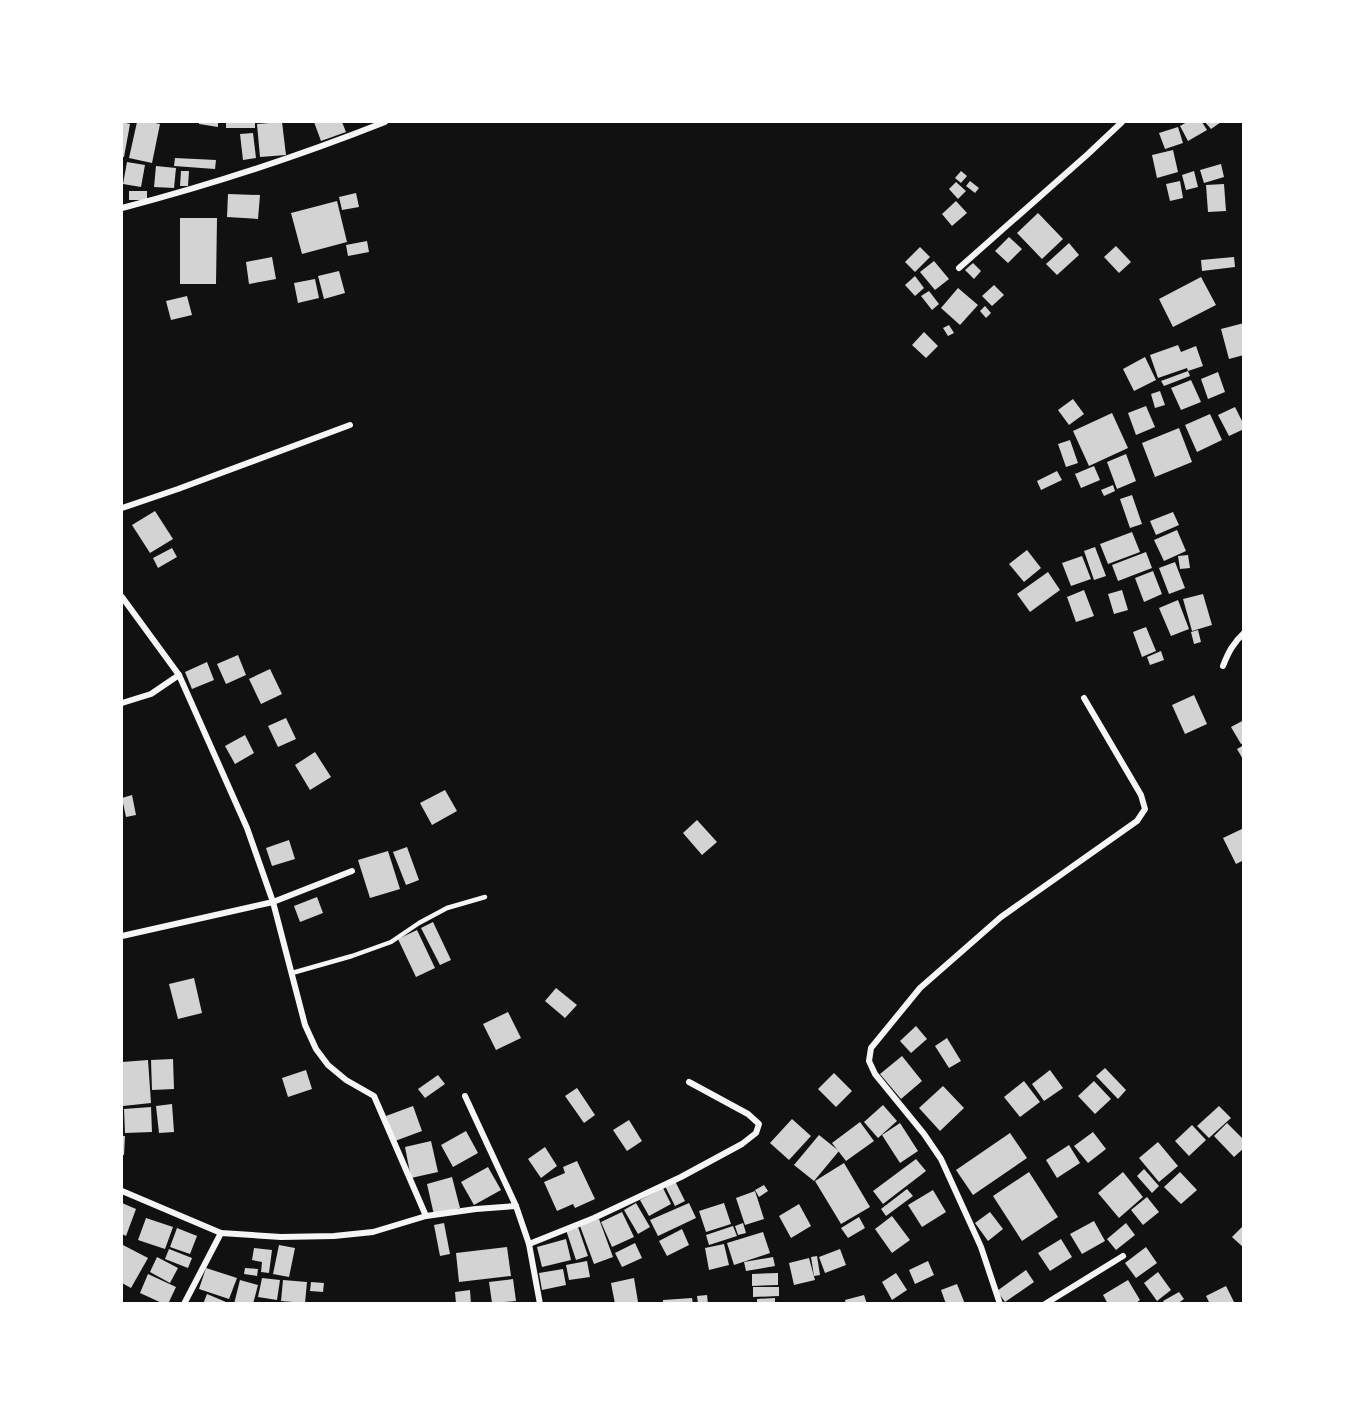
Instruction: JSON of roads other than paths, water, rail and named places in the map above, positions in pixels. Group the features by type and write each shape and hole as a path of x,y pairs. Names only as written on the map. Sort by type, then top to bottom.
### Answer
{"street":[{"path":"122,208 176,194 274,163 385,122"},
{"path":"959,268 1122,122"},
{"path":"122,508 351,425"},
{"path":"122,597 179,675 247,828 273,902 305,1025 316,1049 328,1065 346,1080 374,1096 426,1216"},
{"path":"1223,666 1228,652 1244,633"},
{"path":"122,703 151,694 179,675"},
{"path":"1000,1304 981,1247 941,1159 924,1134 875,1074 868,1061 871,1048 921,988 1001,917 1137,821 1145,809 1140,795 1084,698"},
{"path":"122,936 273,902 352,871"},
{"path":"528,1244 594,1218 681,1177 742,1144 756,1133 759,1124 748,1114 689,1082"},
{"path":"465,1096 516,1206 528,1244 540,1304"},
{"path":"122,1191 221,1233 281,1237 334,1236 373,1232 426,1216 516,1206"},
{"path":"184,1304 221,1233"},
{"path":"1045,1304 1123,1256"}],"lane":[{"path":"292,973 391,942 447,908 485,897"}]}
